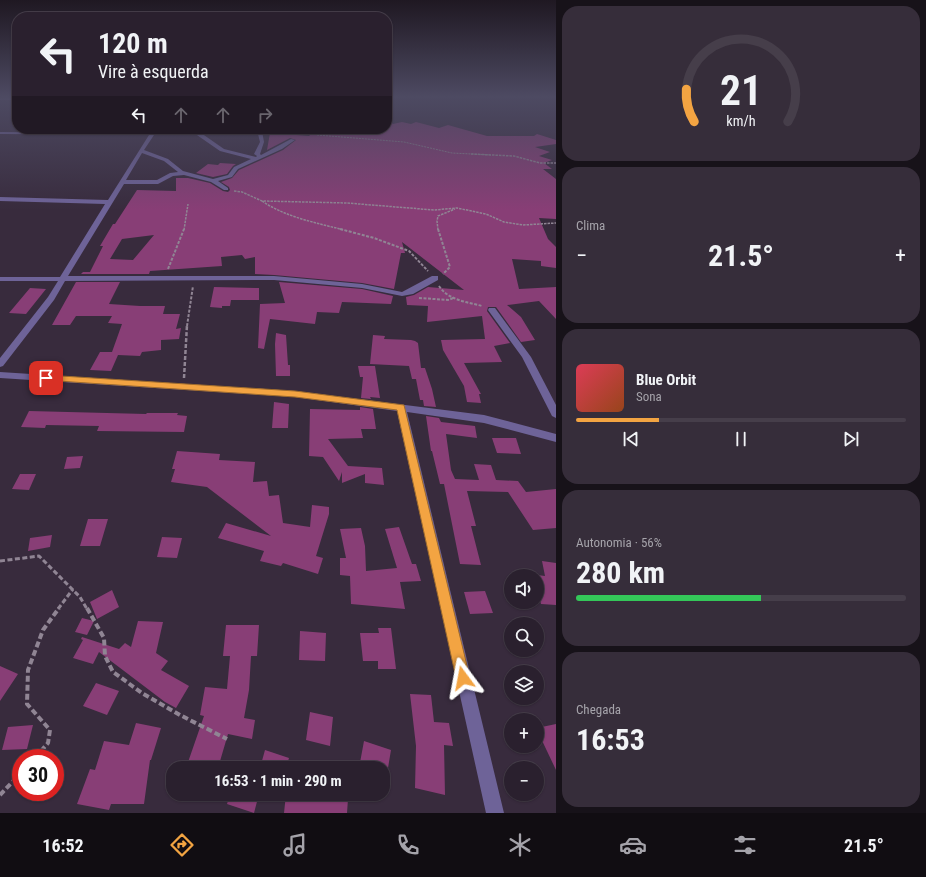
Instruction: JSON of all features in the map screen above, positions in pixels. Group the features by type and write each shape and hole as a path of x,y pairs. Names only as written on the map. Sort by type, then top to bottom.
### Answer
{"street":[{"path":"0,364 47,304 152,134"},
{"path":"198,134 202,135 214,146 230,154 259,158"},
{"path":"259,158 257,154 262,142 260,134"},
{"path":"214,181 230,176 234,169 293,140"},
{"path":"141,151 166,160 184,173"},
{"path":"121,182 158,182 172,174 184,173 214,181 226,190"},
{"path":"0,199 109,202"},
{"path":"0,279 274,278 357,285 402,294 410,292 435,278"},
{"path":"492,310 526,357 556,414"},
{"path":"0,375 183,388 295,394 484,419 556,438"},
{"path":"400,407 495,813"}],"path":[{"path":"310,134 404,142 452,153 514,156 540,162 556,163"},
{"path":"226,190 242,192 262,201 269,206 303,219 374,238 408,251 435,278 441,290 454,298 492,310"},
{"path":"262,201 347,204 434,210 457,208 486,214 504,222 523,226 544,222 556,223"},
{"path":"167,270 184,229 188,204"},
{"path":"435,278 446,272 450,267 446,250 437,229 436,220 438,216 446,214 457,208"},
{"path":"183,388 187,326 194,282"},
{"path":"402,294 424,299 449,300 454,298"},
{"path":"0,561 39,556 80,597 104,638 105,656 113,672 142,693 180,715 227,739"},
{"path":"43,749 48,744 50,730 27,704 28,670 43,630 72,589"},
{"path":"0,795 12,782"}],"building":[{"path":"270,134 309,136 311,134 480,134 487,136 534,136 537,134 556,140 556,144 535,147 550,152 539,156 552,160 544,163 552,169 543,169 556,179 556,219 539,218 548,239 556,247 556,268 541,266 541,261 512,259 519,289 556,287 556,319 539,301 507,305 521,317 535,340 521,342 496,307 488,307 487,311 510,343 494,346 502,362 464,363 481,394 479,394 481,403 467,402 464,386 443,350 441,340 485,339 482,316 427,322 428,306 407,305 406,297 414,295 428,287 464,290 402,242 405,253 401,253 394,289 362,283 255,274 255,257 245,259 242,255 221,257 222,266 150,271 149,274 81,274 83,272 90,272 103,246 100,246 113,224 115,224 137,190 176,191 176,178 188,178 210,183 223,191 228,192 230,190 229,187 221,182 232,178 239,170 283,150 296,140 290,138 267,150","holes":["154,235 133,260 110,259 122,239"]},
{"path":"220,163 236,164 227,174 213,177 196,173 208,164 218,165"},
{"path":"76,282 120,282 109,304 165,306 163,314 180,314 176,329 181,328 179,339 161,340 161,350 142,352 140,356 118,355 111,371 90,370 100,352 112,352 122,324 108,323 112,316 76,316 70,325 52,325"},
{"path":"279,282 362,289 393,296 391,304 342,302 339,313 317,312 315,324 270,319 264,349 258,348 260,304 285,303"},
{"path":"214,287 259,288 259,300 231,300 230,306 222,306 222,308 210,307"},
{"path":"30,288 46,289 26,314 9,313"},
{"path":"276,333 286,335 290,376 276,376"},
{"path":"373,335 385,336 384,339 411,340 418,343 421,368 425,368 436,407 424,406 423,400 420,400 416,379 412,379 409,366 370,364"},
{"path":"358,366 375,366 380,398 361,398 363,377 360,377"},
{"path":"274,402 289,404 288,428 272,428"},
{"path":"360,407 373,409 376,429 361,429 363,438 328,439 348,466 382,468 384,485 365,483 365,474 342,483 342,472 339,481 323,457 309,456 310,409 360,410"},
{"path":"29,411 146,414 178,413 177,415 187,416 184,432 97,431 99,426 46,425 45,428 21,427"},
{"path":"426,416 439,418 441,422 475,426 477,438 446,434 451,470 455,479 479,480 474,464 491,465 496,480 518,481 526,492 556,489 556,528 533,530 508,492 467,491 476,526 471,526 481,565 460,564 444,484 440,484 431,451"},
{"path":"492,438 516,438 521,454 497,453"},
{"path":"177,451 220,454 219,460 255,462 253,482 267,481 269,496 279,495 283,523 310,527 312,505 329,507 329,514 316,556 323,558 318,574 283,563 281,566 260,561 264,551 218,538 226,523 271,536 207,487 171,482 175,469 172,469"},
{"path":"83,456 80,468 64,469 67,457"},
{"path":"20,474 36,474 29,490 12,489"},
{"path":"88,519 108,519 100,546 80,546"},
{"path":"399,527 412,564 416,564 421,581 400,582 405,609 351,604 350,576 340,575 340,558 346,558 340,529 361,528 365,546 366,571 397,568 385,529"},
{"path":"52,535 50,547 28,551 30,538"},
{"path":"162,537 182,538 177,558 157,557"},
{"path":"542,561 556,563 556,605 544,604 545,576"},
{"path":"112,590 119,607 97,619 90,602"},
{"path":"485,591 493,613 470,614 464,592"},
{"path":"82,618 94,621 87,635 75,632"},
{"path":"138,621 163,622 156,653 168,661 161,670 189,686 176,708 165,702 99,652 93,664 73,658 83,640 81,639 82,637 119,649 125,643 131,647"},
{"path":"226,625 259,625 257,656 251,656 249,690 244,718 255,720 252,739 228,734 220,761 188,761 204,716 200,715 205,687 227,689 230,656 223,656"},
{"path":"378,628 391,628 396,669 378,669 378,661 363,661 360,633 379,633"},
{"path":"300,631 326,633 325,661 299,660"},
{"path":"0,666 18,674 0,701"},
{"path":"96,683 119,691 107,715 83,706"},
{"path":"410,694 431,695 434,722 449,723 453,746 444,745 445,795 415,788 416,746"},
{"path":"310,712 333,717 330,746 306,740"},
{"path":"136,723 161,728 150,760 144,804 111,804 109,810 77,804 90,769 95,770 104,741 129,745"},
{"path":"556,724 556,770 544,745 544,727"},
{"path":"33,725 27,749 2,750 8,727"},
{"path":"364,741 391,750 389,761 360,761"},
{"path":"265,750 289,758 288,761 262,761"},
{"path":"228,801 257,801 254,813 227,804"},
{"path":"285,801 348,801 347,813 284,813"}],"route":[{"path":"46,378 295,394 400,407 463,678"}]}
